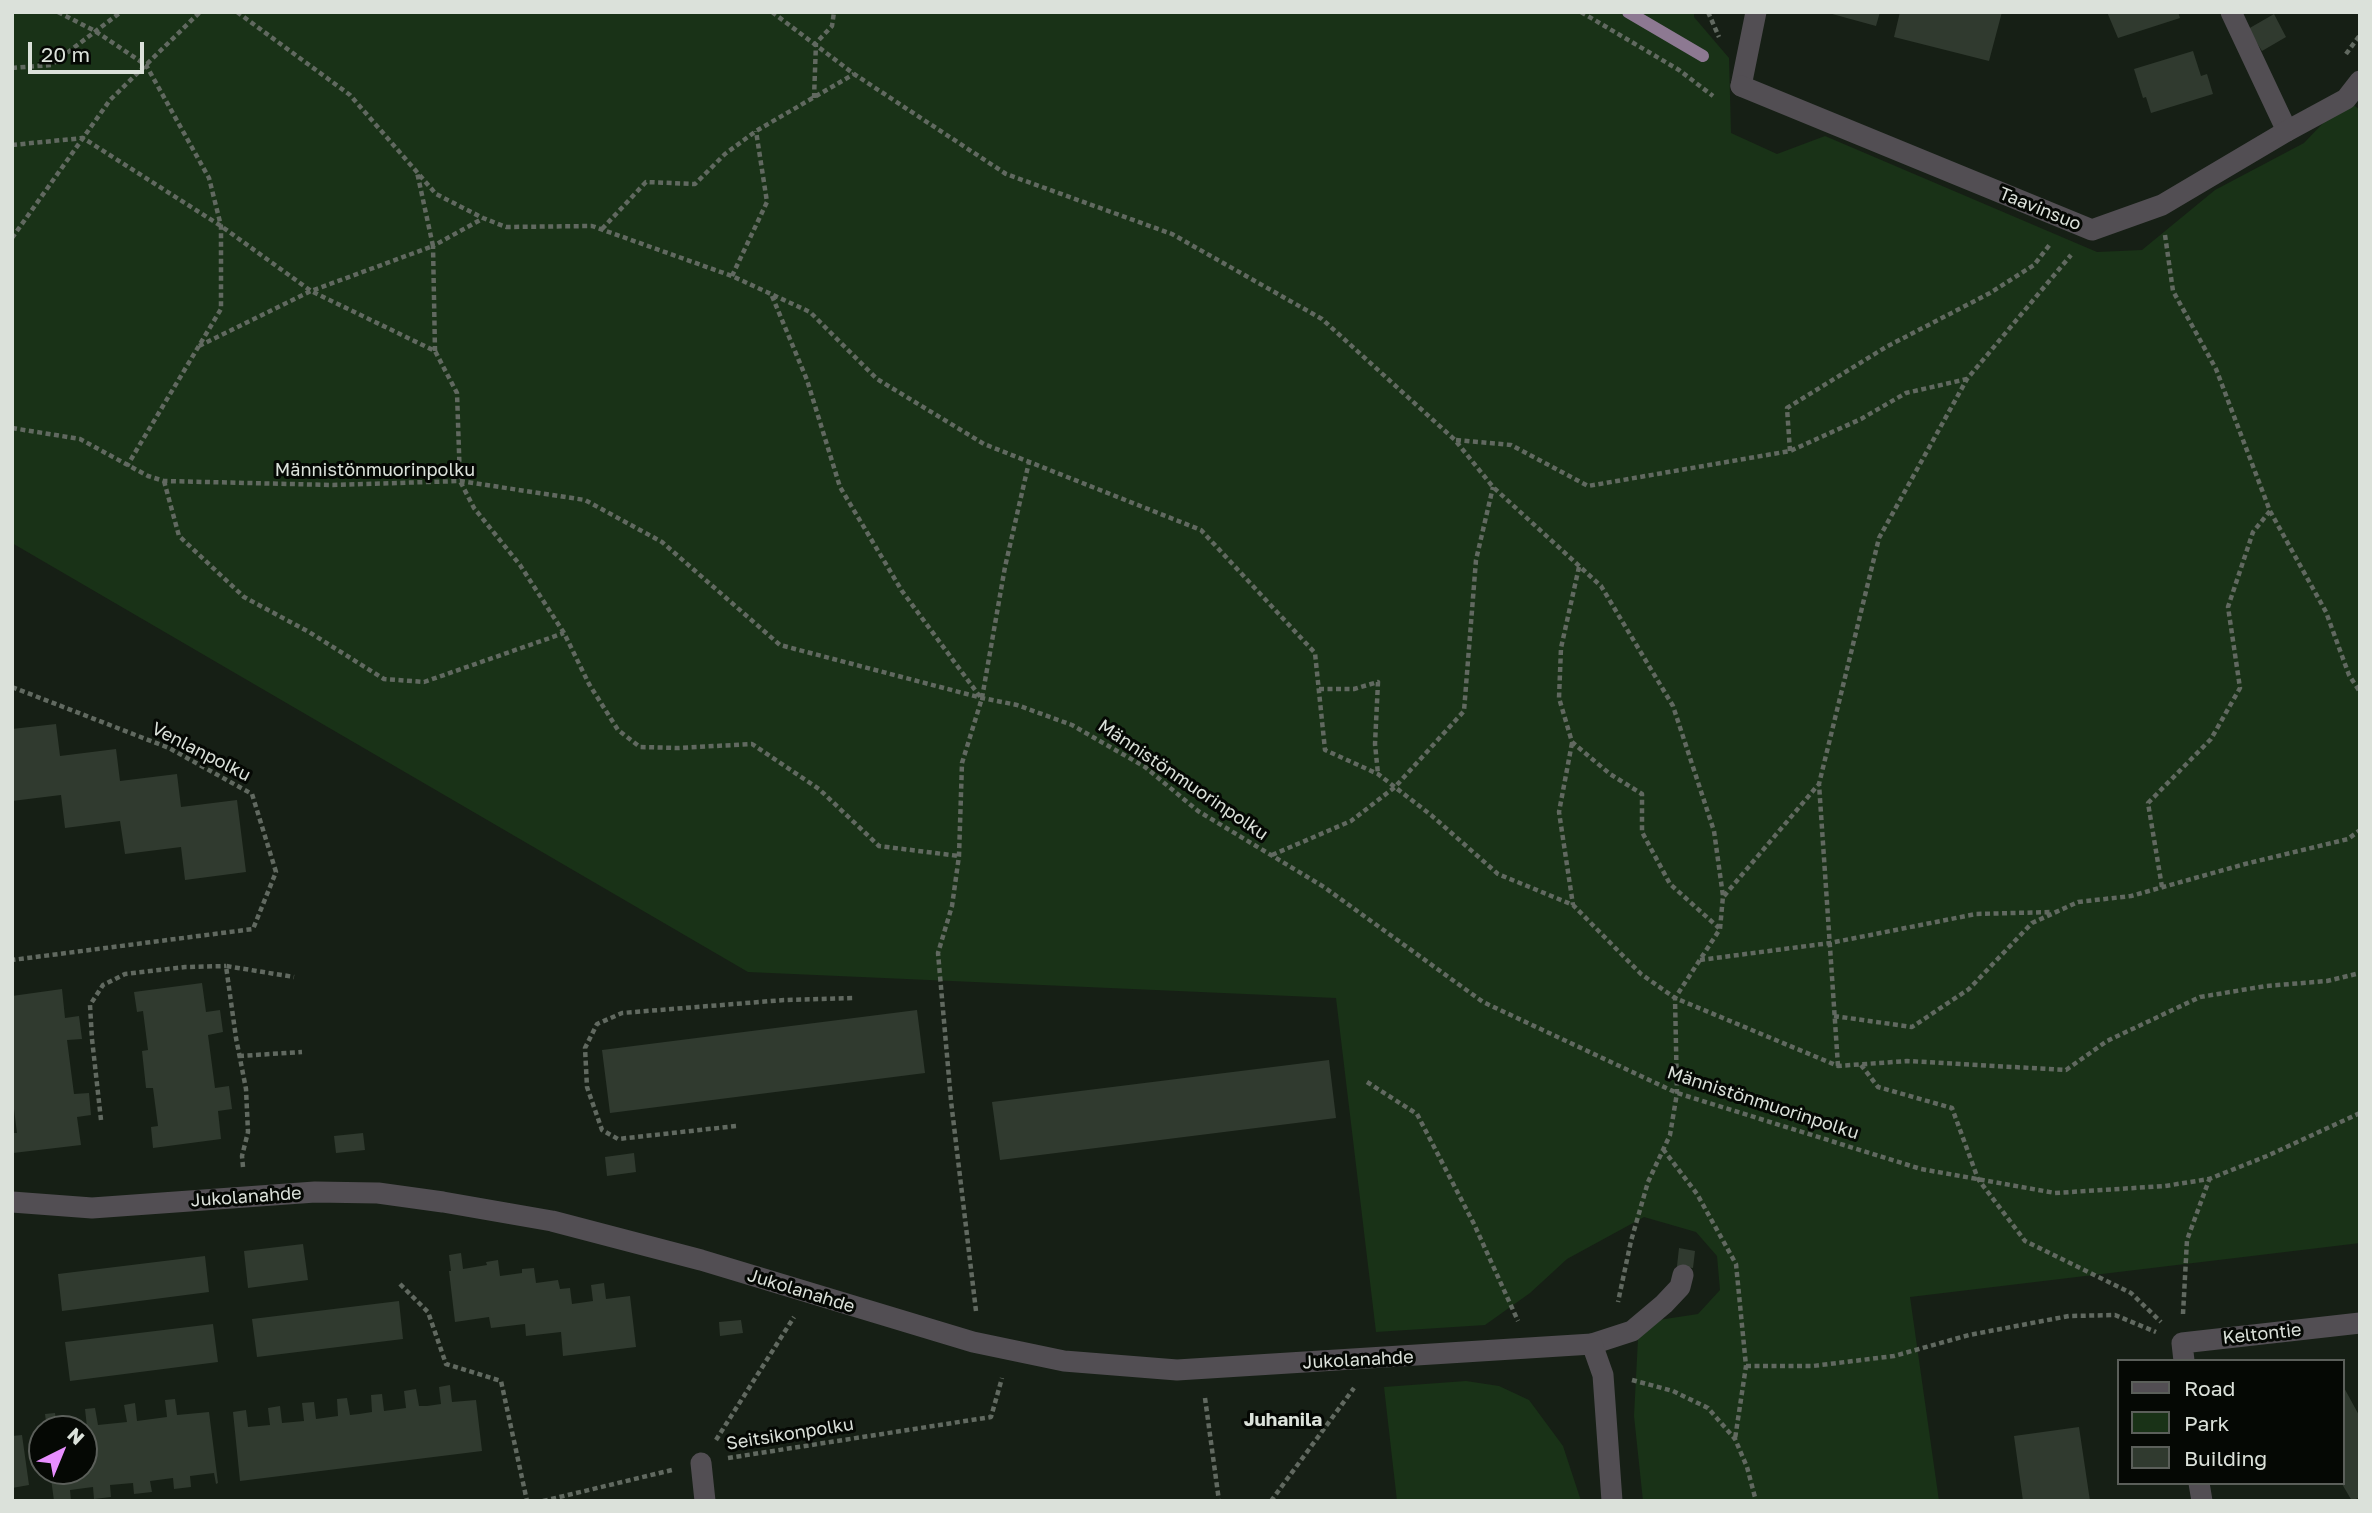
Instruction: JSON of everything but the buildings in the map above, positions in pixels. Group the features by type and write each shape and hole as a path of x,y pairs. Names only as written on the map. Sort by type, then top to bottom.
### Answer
{"street":[{"name":"Taavinsuo","path":"1756,12 1741,86 2092,230 2162,205 2346,99 2360,81"},
{"path":"2231,12 2287,131"},
{"name":"Jukolanahde","path":"12,1202 92,1208 314,1192 378,1193 443,1202 552,1221 701,1260 974,1342 1063,1361 1177,1370 1592,1345 1632,1331 1680,1287 1683,1275"},
{"name":"Keltontie","path":"2183,1352 2360,1323"},
{"path":"1592,1345 1603,1375 1612,1501"},
{"path":"701,1463 705,1501"}],"path":[{"path":"58,12 146,65 209,178 220,226 221,309 127,466"},
{"path":"12,68 51,65 121,12"},
{"path":"12,238 110,100 200,12"},
{"path":"237,12 350,95 436,194 506,227 592,226 732,276 810,312 877,379 984,444 1201,530 1315,653 1325,750 1378,774 1431,815 1498,874 1573,905 1641,974 1675,998 1838,1066 1907,1061 2066,1070 2107,1041 2200,997 2266,986 2327,981 2360,973"},
{"path":"772,12 854,74 1006,174 1172,234 1322,319 1455,440 1493,487 1601,586 1672,706 1714,831 1723,897 1720,929 1675,998 1677,1093 1670,1135 1648,1182 1631,1241 1620,1298 1592,1345"},
{"path":"814,99 816,43 832,26 834,12"},
{"path":"1581,12 1679,70 1720,101"},
{"path":"2339,63 2360,35"},
{"path":"603,229 646,182 695,184 725,154 756,131 854,74"},
{"path":"732,276 767,202 756,131"},
{"path":"12,145 83,138 220,226 311,291 435,351"},
{"path":"417,172 433,246 435,351 457,393 460,481 474,508 520,565 564,633 589,684 618,730 640,747 752,744 819,789 879,846 959,856"},
{"path":"2162,205 2173,291 2217,369 2270,512 2326,612 2349,675 2360,692"},
{"path":"198,346 311,291 433,246 483,218"},
{"path":"1790,451 1787,408 1886,347 1990,293 2035,265 2068,220"},
{"path":"1838,1066 1819,784 1879,538 1967,379 2092,230"},
{"path":"772,295 807,380 840,486 902,591 982,698"},
{"path":"1455,440 1511,445 1588,486 1790,451 1861,419 1906,393 1967,379"},
{"name":"Männistönmuorinpolku","path":"12,428 80,439 127,466 164,481 333,485 460,481 585,500 662,542 780,645 1017,705 1072,724 1145,767 1198,811 1324,887 1483,1002 1677,1093 1921,1168 2055,1193 2165,1186 2209,1179 2267,1156 2360,1113"},
{"path":"977,1319 951,1101 938,953 952,906 959,856 962,762 982,698 1005,567 1029,462"},
{"path":"164,481 179,536 244,597 309,632 384,679 424,682 564,633"},
{"path":"1271,855 1351,821 1395,787 1464,711 1476,560 1493,487"},
{"path":"2162,887 2148,803 2211,739 2240,688 2228,607 2253,532 2270,512"},
{"path":"1573,905 1559,812 1573,742 1559,698 1561,648 1580,566"},
{"path":"1319,689 1354,689 1378,682 1378,774"},
{"name":"Venlanpolku","path":"12,687 169,748 252,794 276,872 253,929 12,960"},
{"path":"1573,742 1610,774 1642,794 1642,832 1670,884 1720,929"},
{"path":"1723,897 1819,784"},
{"path":"1834,1016 1912,1027 1969,989 2032,923 2078,902 2131,896 2348,839 2360,830"},
{"path":"1699,960 1829,943 1976,914 2056,912"},
{"path":"226,966 246,1089 248,1132 242,1156 246,1198"},
{"path":"101,1120 90,1005 103,985 125,974 185,967 226,966 293,977"},
{"path":"736,1126 618,1139 602,1130 587,1087 585,1048 597,1024 622,1013 784,1000 853,999"},
{"path":"239,1056 302,1052"},
{"path":"1861,1065 1878,1087 1952,1108 1978,1179 2025,1241 2132,1293 2183,1352"},
{"path":"1367,1083 1417,1114 1474,1224 1530,1349"},
{"path":"1663,1149 1697,1194 1736,1264 1746,1366 1735,1439"},
{"path":"2183,1352 2187,1240 2209,1179"},
{"path":"400,1284 428,1312 446,1364 501,1381 527,1501"},
{"path":"701,1463 810,1293"},
{"path":"1746,1366 1813,1366 1894,1356 1969,1335 2069,1316 2115,1315 2183,1352"},
{"path":"1271,1501 1375,1359"},
{"name":"Seitsikonpolku","path":"543,1501 701,1463 992,1417 1005,1366"},
{"path":"1603,1375 1673,1391 1708,1408 1735,1439 1747,1467 1756,1501"},
{"path":"1204,1390 1219,1501"}],"green space":[{"path":"12,12 1694,12 1694,17 1729,58 1731,133 1777,154 1825,136 2097,252 2142,250 2215,190 2304,143 2346,99 2360,110 2360,1243 1910,1297 1939,1501 1643,1501 1634,1416 1638,1339 1652,1321 1698,1314 1720,1290 1717,1256 1696,1232 1644,1217 1567,1259 1530,1293 1485,1325 1376,1332 1336,998 748,972 12,543"},
{"path":"1466,1381 1499,1386 1529,1400 1563,1446 1581,1501 1397,1501 1384,1387"}],"waterway":[{"path":"1628,12 1703,56"}],"district":[{"name":"Juhanila","path":"1283,1420"}]}
